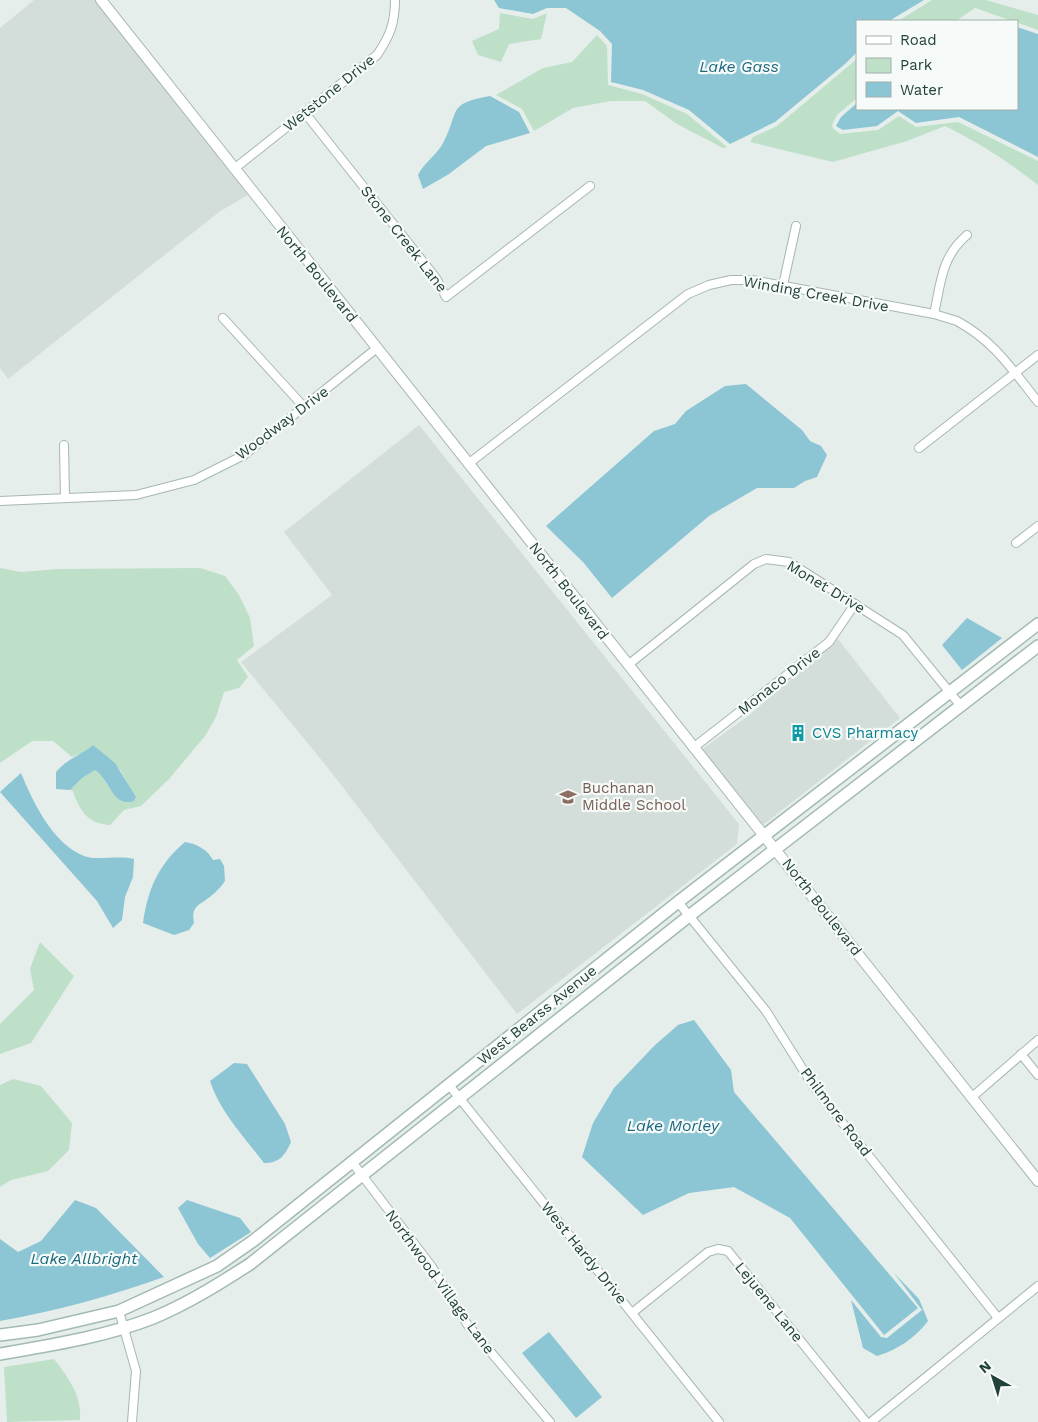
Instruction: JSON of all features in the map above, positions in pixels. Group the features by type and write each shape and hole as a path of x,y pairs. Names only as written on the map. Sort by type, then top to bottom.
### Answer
{"main road":[{"name":"West Bearss Avenue","path":"0,1335 38,1330 119,1311 217,1266 276,1223 678,902 1038,624"},
{"name":"West Bearss Avenue","path":"0,1354 83,1339 123,1328 154,1317 221,1283 287,1237 689,916 1038,646"}],"street":[{"name":"North Boulevard","path":"100,0 1038,1181"},
{"name":"Wetstone Drive","path":"234,169 377,55 389,38 396,19 395,0"},
{"name":"Stone Creek Lane","path":"305,113 436,278 446,296 590,186"},
{"path":"783,285 796,226"},
{"path":"934,314 946,258 954,246 966,235"},
{"name":"Winding Creek Drive","path":"468,464 688,294 709,285 731,280 752,280 783,285 934,314 957,321 979,333 996,349 1038,402"},
{"path":"223,318 304,407"},
{"name":"Woodway Drive","path":"0,501 136,495 194,480 244,455 377,348"},
{"path":"919,448 1038,355"},
{"path":"64,445 65,498"},
{"path":"1016,543 1038,526"},
{"name":"Monet Drive","path":"628,665 754,564 766,559 789,562 903,635 917,650 960,706"},
{"name":"Monaco Drive","path":"694,748 829,642 855,604"},
{"name":"Philmore Road","path":"678,902 766,1011 814,1087 998,1318"},
{"path":"551,1004 562,1017"},
{"path":"972,1098 1038,1040"},
{"path":"1021,1054 1038,1074"},
{"name":"West Hardy Drive","path":"449,1086 719,1422"},
{"name":"Northwood Village Lane","path":"352,1162 432,1267 467,1324 550,1422"},
{"path":"276,1223 287,1237"},
{"name":"Lejuene Lane","path":"632,1313 708,1252 718,1249 728,1251 866,1422"},
{"path":"871,1422 1038,1286"},
{"path":"119,1311 136,1371 132,1422"}],"shaded area":[{"path":"34,0 97,0 248,195 219,212 8,379 0,368 0,28"},
{"path":"419,425 739,824 737,844 517,1014 328,768 241,662 332,595 284,532"},
{"path":"838,639 900,718 763,825 701,750 748,716"}],"green space":[{"path":"932,0 986,0 1038,15 1038,30 1018,23 1018,20 1009,20 975,8 957,20 900,20"},
{"path":"500,13 533,19 547,13 541,39 509,44 501,62 478,55 472,41 499,29"},
{"path":"597,35 607,46 608,85 642,94 687,114 727,147 723,148 677,124 645,101 611,101 573,108 534,131 522,109 496,95 543,68 572,62"},
{"path":"856,60 856,99 837,115 832,125 840,134 878,130 899,116 916,127 958,122 1038,161 1038,185 993,153 945,126 907,141 833,162 750,142 753,137 777,126"},
{"path":"0,568 21,572 59,569 200,568 225,576 239,595 250,618 254,646 237,660 248,677 239,688 224,692 216,717 205,736 169,779 141,806 124,810 110,825 90,819 78,804 73,791 70,790 82,778 95,770 101,774 111,791 135,797 121,771 93,745 83,753 72,757 53,741 32,741 0,763"},
{"path":"40,942 74,976 31,1043 0,1054 0,1024 34,990 30,969"},
{"path":"13,1079 41,1086 72,1123 69,1150 48,1171 11,1180 0,1187 0,1085"},
{"path":"54,1359 73,1387 79,1403 80,1420 7,1422 4,1367"}],"water":[{"name":"Lake Gass","path":"494,0 924,0 891,20 856,20 856,53 845,64 775,122 730,144 689,110 643,90 611,82 612,44 600,31 566,8 547,8 533,14 499,8"},
{"path":"1018,27 1038,34 1038,157 959,117 916,123 898,111 877,126 843,130 836,126 841,117 856,104 856,110 1018,110"},
{"path":"490,96 519,112 530,133 486,146 449,174 423,189 418,175 442,145 456,111 466,102"},
{"path":"746,384 802,430 810,441 821,446 827,455 817,477 805,481 794,488 757,488 709,516 612,598 583,562 546,526 654,431 675,424 686,411 725,386"},
{"path":"967,618 1002,638 962,670 942,645"},
{"path":"93,745 115,763 136,797 134,801 127,802 116,797 95,770 82,778 70,790 56,789 56,772 65,763"},
{"path":"21,773 38,809 62,842 84,856 134,859 133,877 125,897 122,920 113,928 97,901 0,792"},
{"path":"185,842 201,848 213,860 220,859 224,866 225,881 215,893 197,906 193,917 194,923 189,930 174,935 143,923 151,888 156,878 168,860"},
{"name":"Lake Morley","path":"694,1020 731,1070 734,1092 918,1308 884,1335 790,1218 734,1187 689,1193 643,1215 582,1157 593,1123 614,1088 654,1046 678,1025"},
{"path":"234,1063 247,1064 285,1124 291,1142 284,1154 274,1162 264,1163 234,1124 214,1092 210,1081"},
{"name":"Lake Allbright","path":"75,1200 96,1208 164,1277 42,1313 0,1321 0,1239 18,1252 41,1241"},
{"path":"187,1200 240,1218 251,1232 210,1258 198,1244 178,1208"},
{"path":"894,1273 919,1299 928,1321 905,1343 877,1356 863,1348 851,1300 881,1337 887,1338 922,1310"},
{"path":"549,1332 602,1397 576,1418 522,1353"}],"place":[{"name":"CVS Pharmacy","path":"798,733"},
{"name":"Buchanan Middle School","path":"568,797"}]}
